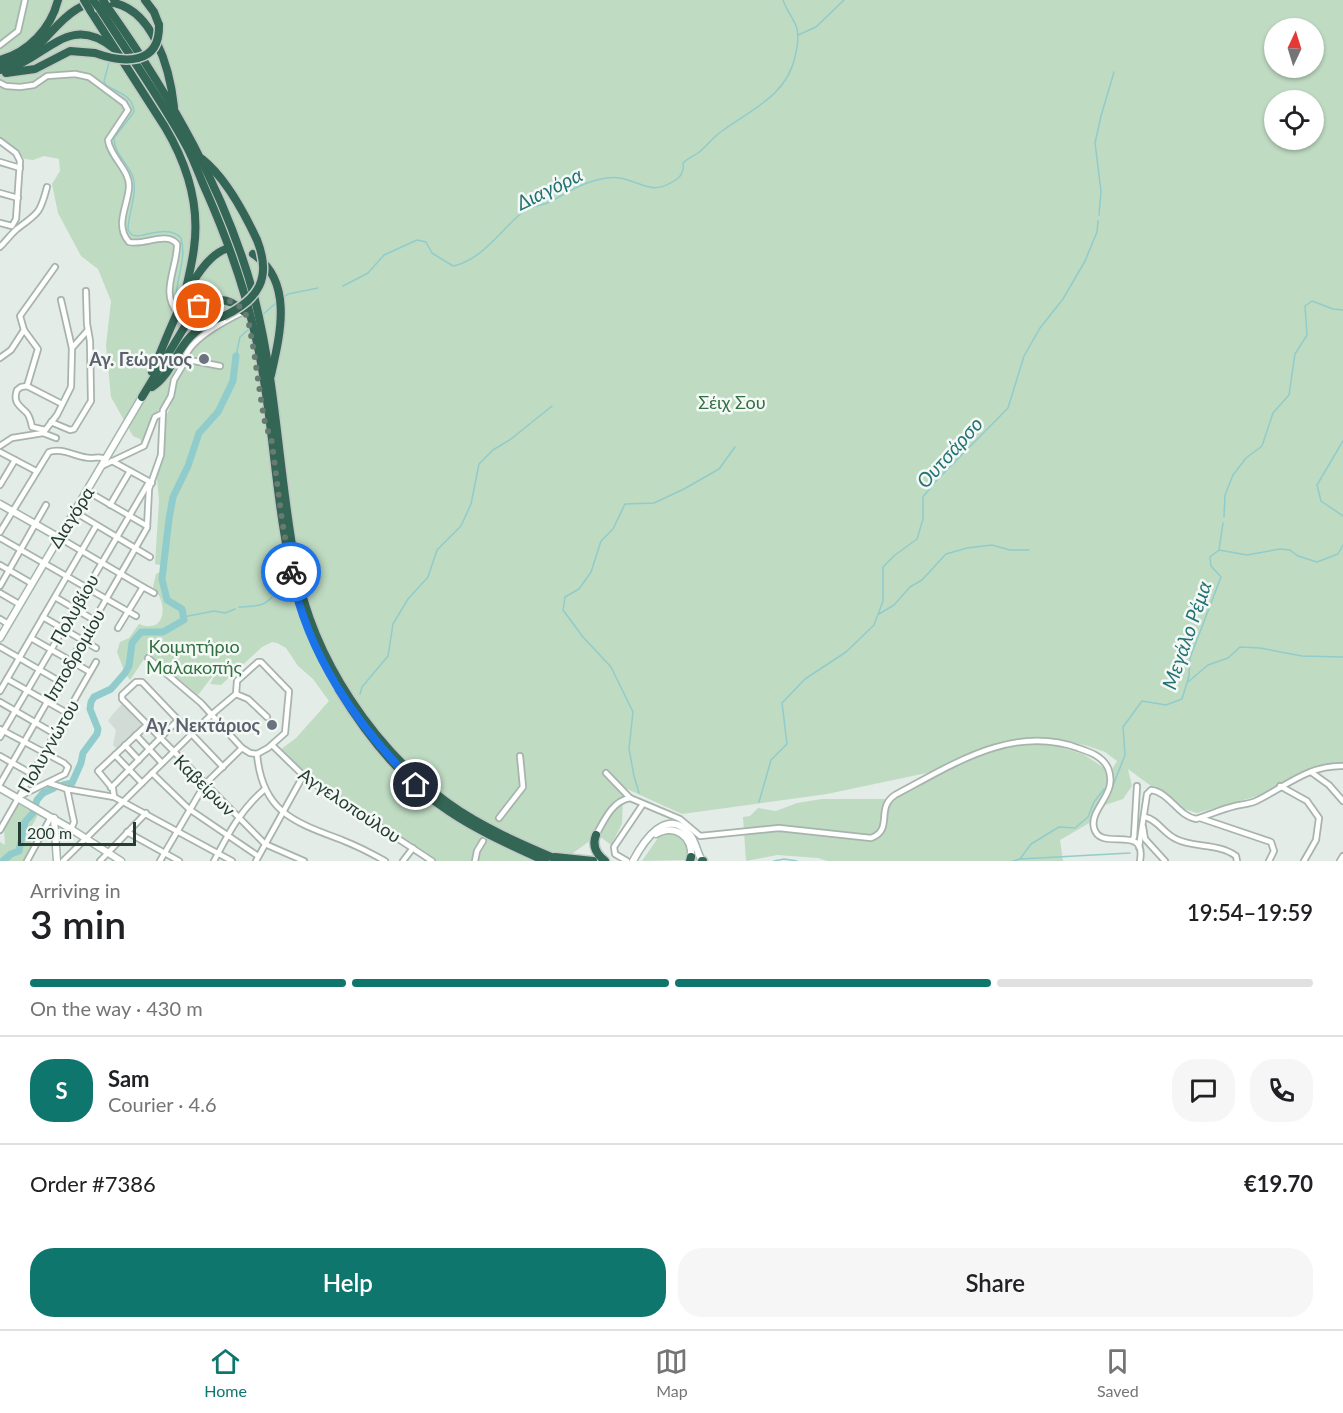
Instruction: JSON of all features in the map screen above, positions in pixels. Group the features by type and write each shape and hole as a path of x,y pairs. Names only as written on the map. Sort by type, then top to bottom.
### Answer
{"highway":[{"path":"0,62 22,50 39,36 50,20 58,0"},
{"path":"84,0 100,6 172,121 201,175 226,241 270,379 298,579 314,633 342,685 391,750 432,790 467,815 546,860 593,861"},
{"path":"93,0 136,48 200,157 235,239 249,314"},
{"path":"0,72 35,69 70,51 95,53 120,60 137,58 145,54 154,44 159,25 153,9 145,0"},
{"path":"0,62 14,61 31,53 77,8 95,2 116,3 129,8 139,16 151,32 169,78 174,111"},
{"path":"100,6 119,54 176,146 190,182 195,217 194,249 184,299"},
{"path":"0,72 26,63 55,42 73,35 84,34 100,39 119,54"},
{"path":"176,146 183,153 205,190"},
{"path":"148,388 154,387 167,372 194,333 247,303 259,287 263,268 257,240 222,180 200,157"},
{"path":"142,397 184,299 205,263 216,253 226,249"},
{"path":"253,254 269,269 280,294 278,342 270,379"},
{"path":"142,397 191,315 199,306 212,300 223,300 236,304 249,314"},
{"path":"255,330 263,373 284,537 300,609 310,638 341,694 386,754 428,796 469,824 532,855 546,860 561,861"},
{"path":"596,835 595,847 598,855 605,861"}],"main road":[{"name":"Διαγόρα","path":"0,638 58,537 102,466 109,460 142,397"},
{"path":"0,504 58,537"},
{"path":"0,786 121,861"},
{"path":"52,817 57,861"},
{"path":"633,861 649,835 663,825 680,826 690,834 703,861"},
{"path":"637,861 654,836 666,830 677,831 688,839 692,851 690,859"}],"street":[{"path":"0,45 18,31 25,0"},
{"path":"0,82 6,86 20,87 34,85 47,76 75,74 89,77 124,103 128,110 108,140 111,150 128,178 129,188 123,210 122,231 129,242 136,244 165,238 172,239 177,244 170,292 172,307 178,313"},
{"path":"0,141 17,155 20,168 17,218 12,226 0,223"},
{"path":"0,162 20,168"},
{"path":"0,247 14,231 37,214 43,204 47,187"},
{"path":"0,193 18,198"},
{"path":"27,386 38,349 24,330 20,315 54,267"},
{"path":"51,422 70,430 74,429 91,403 86,291"},
{"path":"0,446 12,438 44,432 71,387 72,348 61,300"},
{"path":"87,491 147,526 150,482 161,457 163,413 171,396 172,381 184,363 187,351 197,341 226,320 249,314"},
{"path":"0,358 11,350 24,330"},
{"path":"72,348 88,330"},
{"path":"184,363 193,360 220,366"},
{"path":"56,438 32,427 28,416 18,406 17,390 27,386 62,404"},
{"path":"109,460 144,446 154,417 163,413"},
{"path":"0,532 36,471 48,453 54,450 90,458 100,456 150,482"},
{"path":"0,452 36,471"},
{"path":"0,485 15,460"},
{"path":"110,505 130,471"},
{"name":"Πολυβίου","path":"0,737 115,537 150,482"},
{"path":"0,586 46,505"},
{"path":"75,512 150,557"},
{"path":"0,691 96,526"},
{"name":"Ιπποδρομίου","path":"0,786 147,526"},
{"path":"58,537 154,593"},
{"path":"0,538 136,616"},
{"path":"0,565 31,583"},
{"path":"118,628 143,587"},
{"path":"0,593 19,604"},
{"path":"55,597 94,620"},
{"path":"43,617 96,648"},
{"path":"0,619 8,624"},
{"path":"31,638 90,672"},
{"path":"0,647 59,681"},
{"path":"66,860 173,752 211,715 236,694 237,681 258,662 289,691 290,696 286,704 286,730 272,745 257,754 250,753 242,748 211,715 197,699 148,658"},
{"name":"Πολυγνώτου","path":"1,827 96,662"},
{"path":"7,679 67,713"},
{"name":"Καβείρων","path":"178,720 170,709 140,681 122,695 122,699 265,844"},
{"path":"236,694 248,699 267,717"},
{"path":"0,702 55,734"},
{"path":"111,788 178,720 223,767"},
{"path":"114,797 111,788 97,772 147,725"},
{"path":"2,730 64,763 68,768 66,774 18,798"},
{"path":"136,735 162,763"},
{"path":"694,842 700,836 778,828 874,838 883,828 886,804 895,795 979,752 1013,742 1043,741 1072,746 1094,754 1104,762 1110,775 1110,784 1094,820 1094,829 1099,836 1106,839 1125,838 1132,840 1139,847"},
{"name":"Αγγελοπούλου","path":"272,745 303,776 432,861"},
{"path":"125,746 139,760"},
{"path":"160,861 205,784 242,748"},
{"path":"257,754 259,772 265,789 282,813 303,825 357,846 385,861"},
{"path":"115,755 142,783"},
{"path":"0,756 32,774"},
{"path":"499,818 523,787 520,756"},
{"path":"1140,861 1139,847 1147,794 1152,790 1190,818 1195,819 1256,801 1280,786 1311,772 1343,766"},
{"path":"1311,772 1329,785 1343,801"},
{"path":"152,773 189,809 257,859 303,776"},
{"path":"606,773 630,798 684,821 700,836"},
{"path":"49,783 67,789 114,797 232,861"},
{"path":"1132,840 1137,786"},
{"path":"1280,786 1307,801 1318,818 1316,840 1304,861"},
{"path":"67,789 74,821 71,829"},
{"path":"214,861 238,818 250,802 265,789"},
{"path":"596,835 613,807 630,798"},
{"path":"627,861 615,854 614,847 643,804"},
{"path":"100,861 146,813"},
{"path":"27,861 52,817"},
{"path":"1144,817 1151,819 1176,840 1204,844 1232,853 1236,856 1237,861"},
{"path":"1200,818 1271,842 1274,852 1269,861"},
{"path":"1143,824 1145,838 1165,861"},
{"path":"127,832 179,861"},
{"path":"475,861 477,851 483,841"},
{"path":"265,844 304,861"},
{"path":"403,861 413,848"},
{"path":"1340,861 1343,856"}],"shaded area":[{"path":"122,704 143,726 118,750 113,745 116,730 108,721"}],"green space":[{"name":"Σέιχ Σου","path":"0,0 1343,0 1343,763 1309,771 1261,795 1197,813 1181,808 1128,769 1132,786 1123,799 1105,805 1091,822 1060,840 1063,861 827,861 818,858 777,855 746,861 743,817 750,816 758,808 776,811 797,803 822,799 888,799 981,754 1020,745 1049,744 1083,754 1109,771 1111,779 1111,771 1117,761 1105,752 1058,739 1029,738 988,746 936,771 827,794 682,814 627,789 623,796 622,824 611,845 598,835 566,861 436,861 306,776 280,750 296,738 329,701 313,679 298,666 286,648 272,642 262,647 221,685 210,684 221,665 198,695 148,653 130,680 125,673 117,652 120,642 129,638 139,624 155,625 160,621 162,615 161,601 153,587 156,574 165,566 155,564 159,501 157,479 164,423 171,399 152,416 142,443 140,439 133,436 111,397 106,345 111,301 98,269 81,256 58,213 52,184 60,171 59,159 44,156 33,160 25,159 0,138"},
{"path":"18,804 38,815 23,837 33,843 23,861 0,861 0,842 5,845 4,829"},
{"path":"667,833 678,835 685,841 688,849 687,860 642,861 658,838"}],"waterway":[{"name":"Διαγόρα","path":"343,286 368,273 384,255 417,240 426,242 432,253 453,266 464,263 492,243 525,210 547,203 593,181 616,177 654,188 677,179 685,161 698,153 719,133 756,108 776,92 784,82 795,57 798,36 796,26 783,0"},
{"path":"798,35 816,27 844,0"},
{"path":"110,59 104,81 106,85 128,98 134,112 114,138 116,149 133,177 134,197 128,230 132,235 137,236 171,232 181,238 183,253 176,299"},
{"name":"Ουτσάρσο","path":"1099,215 1101,191 1095,143 1114,72"},
{"name":"Ουτσάρσο","path":"759,802 771,760 787,744 782,703 805,679 846,652 874,625 883,601 883,567 917,539 923,519 923,497 934,483 1008,408 1024,356 1040,328 1063,299 1085,261 1097,232 1098,221"},
{"path":"284,297 288,294 318,288"},
{"path":"1224,517 1225,495 1233,475 1246,458 1262,446 1273,413 1289,395 1295,354 1307,335 1305,306 1312,301 1333,309 1343,310"},
{"path":"261,316 276,303"},
{"path":"236,356 240,337 250,328"},
{"path":"63,785 72,783 83,753 97,734 98,729 90,709 91,702 94,697 111,689 125,673 129,666 132,643 141,632 163,632 184,620 182,609 167,600 162,579 173,497 188,466 199,433 218,412 233,381 236,356"},
{"path":"360,694 362,687 388,656 393,624 408,599 428,577 437,550 461,526 471,504 479,464 493,450 511,439 552,406"},
{"name":"Μεγάλο Ρέμα","path":"1343,441 1317,485 1321,501 1343,516"},
{"path":"639,793 629,749 633,712 611,667 583,637 563,610 565,597 579,589 591,572 601,541 613,529 625,504 654,503 684,489 719,469 735,447"},
{"path":"1219,549 1223,523"},
{"path":"879,614 894,605 910,587 922,580 946,554 967,548 992,545 1010,550 1029,550"},
{"name":"Μεγάλο Ρέμα","path":"1112,788 1125,755 1123,727 1142,701 1166,705 1182,699 1189,676 1190,658 1221,577 1211,566 1210,557 1219,550 1247,555 1280,549 1290,550 1298,556 1317,562 1338,554 1343,545"},
{"path":"239,607 261,605 272,597"},
{"path":"183,617 214,611 225,613 235,609"},
{"path":"1188,682 1208,665 1228,658 1240,647 1260,648 1302,656 1343,657"},
{"path":"3,861 19,851 25,822 33,813 37,800 43,793 54,788"},
{"name":"Μεγάλο Ρέμα","path":"1013,861 1020,859 1031,844 1059,827 1075,828 1088,817 1094,802 1104,789"},
{"path":"1020,859 1130,853"},
{"name":"Μεγάλο Ρέμα","path":"774,861 784,859 797,861"}],"way so far":[{"path":"199,306 212,300 226,300 239,306 246,316 266,428 271,436 284,537 291,572"}],"place":[{"name":"Αγ. Γεώργιος","path":"204,359"},
{"name":"Αγ. Νεκτάριος","path":"272,725"}],"route":[{"path":"291,572 310,638 338,689 372,737 416,785"}],"park label":[{"name":"Κοιμητήριο Μαλακοπής","path":"194,656"}]}
